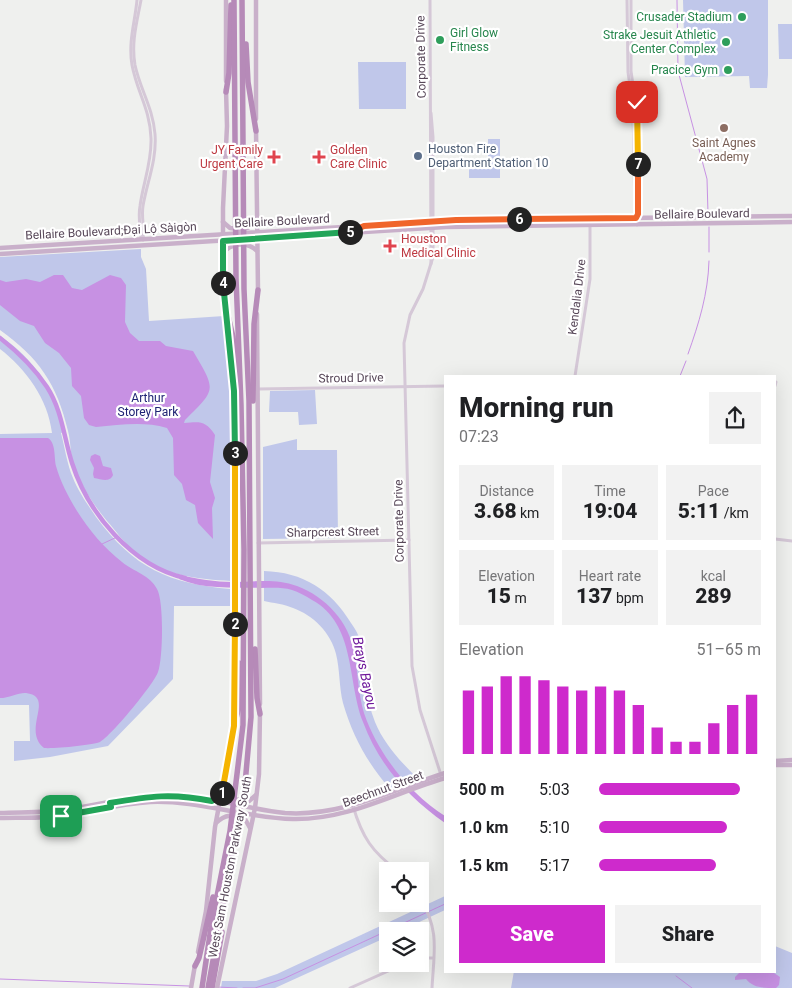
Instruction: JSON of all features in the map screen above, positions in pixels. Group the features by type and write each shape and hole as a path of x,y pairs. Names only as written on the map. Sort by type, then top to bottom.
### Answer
{"highway":[{"path":"226,92 229,73 232,0"},
{"path":"232,0 236,255 247,576"},
{"path":"202,988 211,981 224,916 222,910 243,796 251,722 251,638 247,594 250,435 243,250 242,0"},
{"path":"242,29 246,34 248,82 256,131"},
{"path":"250,435 253,429 254,324 258,290"},
{"path":"225,302 233,337 241,405"},
{"path":"212,988 219,884 230,831 243,725 243,636 247,594"},
{"path":"234,726 239,707 240,649 243,636"},
{"path":"251,638 254,643 257,698 260,714"},
{"path":"195,966 199,958 213,896 219,884"}],"main road":[{"name":"West Sam Houston Parkway South","path":"191,988 206,911 217,821 234,726 235,402 222,252 227,126 226,0"},
{"name":"West Sam Houston Parkway South","path":"217,988 211,981 255,808 260,766 256,0"},
{"path":"770,216 770,223"},
{"name":"Bellaire Boulevard","path":"223,234 473,220 792,216"},
{"path":"511,226 535,223 538,219"},
{"path":"539,226 542,222 554,219"},
{"path":"473,220 473,226"},
{"path":"214,235 220,229 223,222 230,228 245,228 252,226 257,221 268,232"},
{"name":"Bellaire Boulevard","path":"223,241 473,226 792,222"},
{"path":"350,233 364,226"},
{"path":"333,234 346,231 350,227"},
{"path":"295,237 297,234 309,230"},
{"name":"Bellaire Boulevard;Đại Lộ Sàigòn","path":"0,248 223,234"},
{"path":"212,242 222,252 234,245 249,245 257,251 265,238"},
{"name":"Bellaire Boulevard;Đại Lộ Sàigòn","path":"0,254 223,241"},
{"path":"43,245 44,252"},
{"path":"776,761 790,763"},
{"path":"776,766 790,763"},
{"name":"Beechnut Street","path":"111,805 180,802 285,819 319,818 354,809 443,776"},
{"path":"212,801 222,791 231,799 246,802 257,795"},
{"name":"Beechnut Street","path":"2,815 47,817 149,796 178,795 285,813 354,809"},
{"path":"257,795 258,805 264,810"},
{"path":"149,796 150,802"},
{"path":"206,806 214,810 217,821 226,815 237,816 245,819 250,829"},
{"path":"318,812 319,818"},
{"path":"285,813 285,819"},
{"path":"250,829 254,820 264,816"}],"street":[{"name":"Corporate Drive","path":"430,0 430,124 433,222 431,264 423,289 414,306 404,343 411,654 420,710 443,776"},
{"path":"627,0 629,63 635,103 638,177 636,195"},
{"path":"629,23 631,0"},
{"path":"139,2 132,44 133,57 150,106 155,142 143,199 143,246"},
{"path":"635,103 634,177 638,214 636,225"},
{"name":"Kendalia Drive","path":"575,375 590,279 590,218"},
{"name":"Stroud Drive","path":"258,388 444,386"},
{"path":"776,539 792,541"},
{"name":"Sharpcrest Street","path":"258,543 408,540"},
{"path":"354,809 366,840 379,857 386,862"},
{"path":"428,912 435,937 432,988"},
{"path":"350,988 386,972"}],"green space":[{"name":"Strake Jesuit Athletic Center Complex","path":"683,0 768,0 767,88 750,88 749,76 685,77"},
{"path":"778,24 792,24 792,59 779,59"},
{"path":"358,62 406,62 406,109 359,109"},
{"path":"488,139 500,139 500,178 469,178 469,166 488,166"},
{"name":"Arthur Storey Park","path":"141,249 141,257 146,269 149,321 224,316 231,404 231,581 180,575 168,571 145,560 127,545 97,508 80,480 73,461 64,414 52,386 26,351 0,330 0,257"},
{"path":"0,336 24,355 49,390 61,417 65,432 61,433 73,478 96,517 110,535 139,561 154,570 189,583 231,589 232,606 174,606 173,679 108,746 50,757 14,761 14,741 30,741 29,705 0,705 0,434 52,433 50,420 41,397 27,375 0,349"},
{"path":"315,390 317,424 299,425 298,412 269,412 270,391"},
{"path":"297,439 297,450 337,450 338,538 263,539 263,447"},
{"path":"264,571 291,575 315,585 325,592 343,611 361,641 369,704 375,722 388,745 418,779 390,789 375,770 356,738 343,703 334,646 320,626 307,615 290,607 264,601"},
{"path":"444,896 444,910 419,922 389,922 411,912 429,912 429,903"},
{"path":"379,927 379,941 275,988 221,988 222,981 256,981 277,974"},
{"path":"776,946 792,953 792,988 511,988 514,973 776,973"}],"shaded area":[{"path":"54,275 63,275 72,288 82,290 110,275 121,278 126,285 125,322 130,333 139,341 160,341 166,346 193,351 206,374 210,388 203,402 184,423 205,424 215,435 210,482 215,498 212,508 213,539 198,523 195,505 186,500 182,484 174,475 173,438 167,428 140,424 96,427 89,425 84,418 81,396 72,386 71,368 59,353 45,343 34,326 20,321 0,305 0,280 6,282 26,279 40,282"},
{"path":"0,438 48,438 51,440 60,478 82,518 115,557 154,584 159,595 162,630 158,672 132,709 100,742 44,748 38,740 36,732 39,707 38,701 34,696 24,693 0,698"},
{"path":"95,454 100,456 103,466 111,468 113,475 110,479 94,478 94,468 90,460 91,456"},
{"path":"180,575 233,582 273,581 297,586 308,591 326,604 341,621 351,641 364,713 386,758 419,796 444,815 444,822 407,791 377,752 358,706 343,638 336,623 326,610 307,597 288,589 230,588 199,585 179,579"},
{"path":"739,973 774,973 780,977 779,985 776,988 763,988 755,986 746,979 735,980"}],"waterway":[{"path":"677,0 678,71 707,179 708,213"},
{"path":"709,227 709,252"},
{"path":"688,354 702,308 707,285 709,261"},
{"name":"Brays Bayou","path":"0,338 32,367 47,387 56,405 79,482 101,518 130,550 166,572 185,578"},
{"path":"680,375 686,361"},
{"path":"102,544 117,537"},
{"path":"243,988 255,988 283,979 444,904"},
{"path":"676,976 692,988"},
{"path":"0,979 189,986"},
{"path":"218,987 237,988"}],"place":[{"name":"Crusader Stadium","path":"742,17"},
{"name":"Girl Glow Fitness","path":"440,40"},
{"name":"Strake Jesuit Athletic Center Complex","path":"726,42"},
{"name":"Pracice Gym","path":"728,70"},
{"name":"Saint Agnes Academy","path":"724,128"},
{"name":"Houston Fire Department Station 10","path":"418,156"},
{"name":"JY Family Urgent Care","path":"274,157"},
{"name":"Golden Care Clinic","path":"319,157"},
{"name":"Houston Medical Clinic","path":"390,246"}],"route":[{"path":"61,816 111,807 110,803 149,796 178,795 212,801 222,794 234,726 235,706 235,402 229,329 224,300 223,241 350,233 364,226 449,221 636,218 638,214 637,102"}]}
